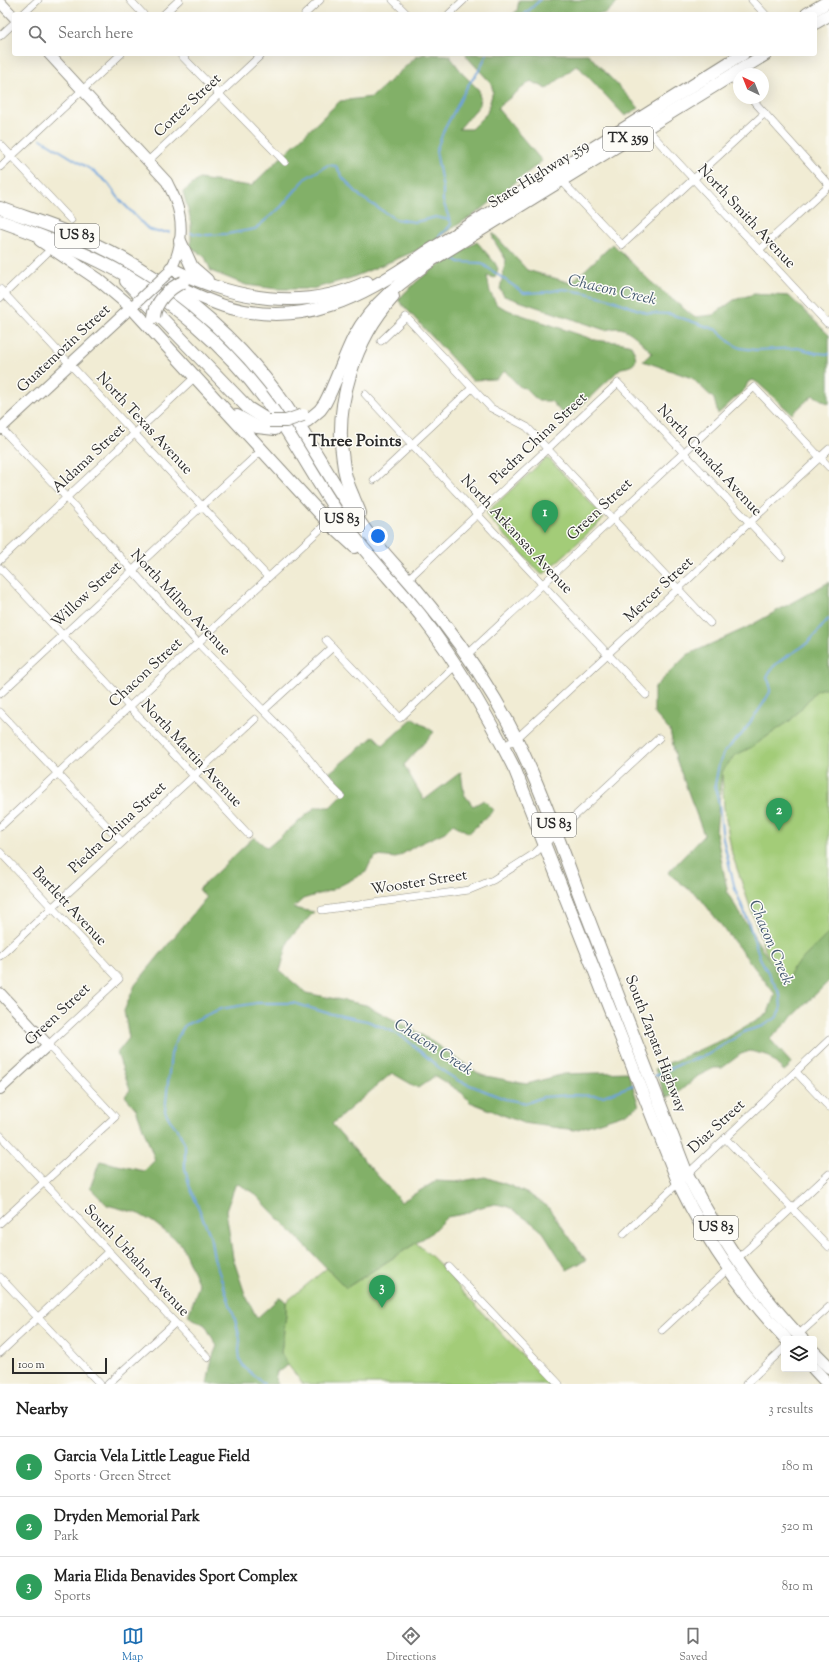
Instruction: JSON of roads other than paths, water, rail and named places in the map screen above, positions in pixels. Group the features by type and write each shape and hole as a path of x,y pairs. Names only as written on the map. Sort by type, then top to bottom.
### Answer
{"main road":[{"path":"811,12 829,1"},
{"path":"0,2 12,15"},
{"path":"817,22 829,15"},
{"path":"51,56 167,182 176,201 180,224 180,240 176,257 170,270 134,304"},
{"name":"State Highway 359","path":"430,256 740,56"},
{"path":"679,108 700,89 752,56"},
{"name":"State Highway 359","path":"489,219 561,180 763,56"},
{"name":"US 83","path":"0,208 80,237 149,273 201,313 248,358 284,403 364,527 446,626 467,655 497,703 516,739"},
{"name":"US 83","path":"0,221 78,251 116,270 141,285 186,318 223,351 240,369 273,410 350,531 419,613 457,664 503,747"},
{"path":"28,231 52,249 134,304 165,344 328,522 387,575"},
{"path":"180,240 192,267 214,286"},
{"path":"170,270 244,295 280,300 320,297 355,288 430,256"},
{"path":"149,273 202,298 224,306 257,312 286,314 328,307 356,296 430,256"},
{"path":"223,406 250,424 265,429 272,425 286,421 305,418 320,397 340,350 363,313 374,300 399,278 430,256"},
{"path":"364,527 359,508 347,480 342,460 342,422 350,374 359,351 377,319 401,288 430,256"},
{"path":"116,270 248,408 272,425"},
{"path":"165,344 154,317 157,305 165,294 183,282 214,286"},
{"name":"Guatemozin Street","path":"0,428 71,364 134,304"},
{"name":"South Zapata Highway","path":"516,739 536,780 687,1174 712,1222 736,1260 760,1292 799,1336"},
{"name":"South Zapata Highway","path":"503,747 522,786 679,1184 702,1229 728,1269 762,1313 783,1336"},
{"path":"0,993 48,1045"},
{"name":"Green Street","path":"0,1089 48,1045"},
{"path":"817,1355 829,1367"},
{"path":"817,1372 828,1384"}],"street":[{"path":"25,12 38,0"},
{"path":"130,0 140,12"},
{"path":"166,12 179,0"},
{"path":"307,12 320,0"},
{"path":"394,0 404,12"},
{"path":"451,12 464,0"},
{"path":"752,0 763,12"},
{"path":"0,36 12,25"},
{"path":"0,167 119,56"},
{"path":"182,56 285,162"},
{"name":"Cortez Street","path":"148,161 260,56"},
{"path":"730,76 733,79"},
{"path":"757,104 829,186 759,250"},
{"path":"561,180 622,245 765,113"},
{"name":"North Smith Avenue","path":"646,128 828,322"},
{"path":"0,144 71,220"},
{"path":"2,293 52,249"},
{"name":"North Texas Avenue","path":"2,293 71,364 268,577"},
{"path":"381,341 406,317 491,408 527,427 548,448 710,623"},
{"name":"Aldama Street","path":"0,560 195,377"},
{"name":"Piedra China Street","path":"408,579 618,383"},
{"name":"North Canada Avenue","path":"618,383 782,557"},
{"name":"Green Street","path":"467,655 754,387 820,458"},
{"path":"374,480 472,388"},
{"name":"North Arkansas Avenue","path":"365,394 646,695"},
{"name":"North Milmo Avenue","path":"0,428 66,497 198,643 300,748 329,784 341,796"},
{"name":"Willow Street","path":"0,694 262,450"},
{"name":"Mercer Street","path":"503,747 516,739 829,450"},
{"path":"820,458 829,467"},
{"name":"Chacon Street","path":"0,827 328,522"},
{"name":"North Martin Avenue","path":"0,568 248,834"},
{"path":"326,640 400,718 457,664"},
{"path":"264,710 332,647"},
{"path":"0,712 122,842"},
{"name":"Piedra China Street","path":"0,956 255,719"},
{"name":"Wooster Street","path":"322,910 469,890 494,880 545,845 659,738"},
{"name":"Bartlett Avenue","path":"0,852 119,979"},
{"name":"Green Street","path":"48,1045 119,979"},
{"name":"Diaz Street","path":"624,1234 679,1184 687,1174 829,1040"},
{"path":"0,1222 115,1117 48,1045"},
{"path":"796,1072 829,1107"},
{"name":"South Urbahn Avenue","path":"0,1135 208,1358"},
{"path":"725,1138 829,1248"},
{"path":"736,1260 829,1174"},
{"path":"0,1353 109,1251"},
{"path":"449,1267 559,1384"},
{"path":"662,1330 728,1269"},
{"path":"0,1277 100,1384"},
{"path":"801,1336 829,1307"},
{"path":"108,1384 175,1323"},
{"path":"746,1384 781,1351"}],"waterway":[{"name":"Chacon Creek","path":"527,12 540,0"},
{"name":"Chacon Creek","path":"438,239 451,224 443,201 443,189 436,151 444,130 468,85 478,72 486,56"},
{"path":"41,139 93,171 108,183 120,200 148,229 157,232 169,232"},
{"path":"191,233 207,235 227,234 255,229 281,207 306,178 328,165 336,166 343,178 361,197 395,219 415,222 436,217 449,220"},
{"name":"Chacon Creek","path":"448,254 459,262 481,263 524,293 547,292 563,289 586,293 607,298 647,313 670,314 717,330 731,343 740,348 756,350 798,348 816,353 829,354"},
{"name":"Chacon Creek","path":"655,1076 680,1064 707,1055 746,1031 763,1026 776,1018 781,1010 780,994 760,958 748,921 735,889 723,839 715,785 719,764 725,751 742,734 770,692 770,685 767,677 770,671 784,658 801,648 809,641 829,618"},
{"name":"Chacon Creek","path":"264,1384 244,1367 240,1360 240,1339 235,1319 214,1258 210,1235 189,1185 185,1168 185,1145 178,1130 165,1111 171,1054 176,1040 185,1025 220,1009 257,1003 294,1003 327,1013 367,1021 392,1031 407,1040 443,1071 457,1080 505,1099 527,1103 543,1097 570,1095 603,1096 636,1084"}],"place":[{"name":"Garcia Vela Little League Field","path":"545,533"},
{"name":"Dryden Memorial Park","path":"779,831"},
{"name":"Maria Elida Benavides Sport Complex","path":"382,1308"}],"district":[{"name":"Three Points","path":"355,442"}]}
